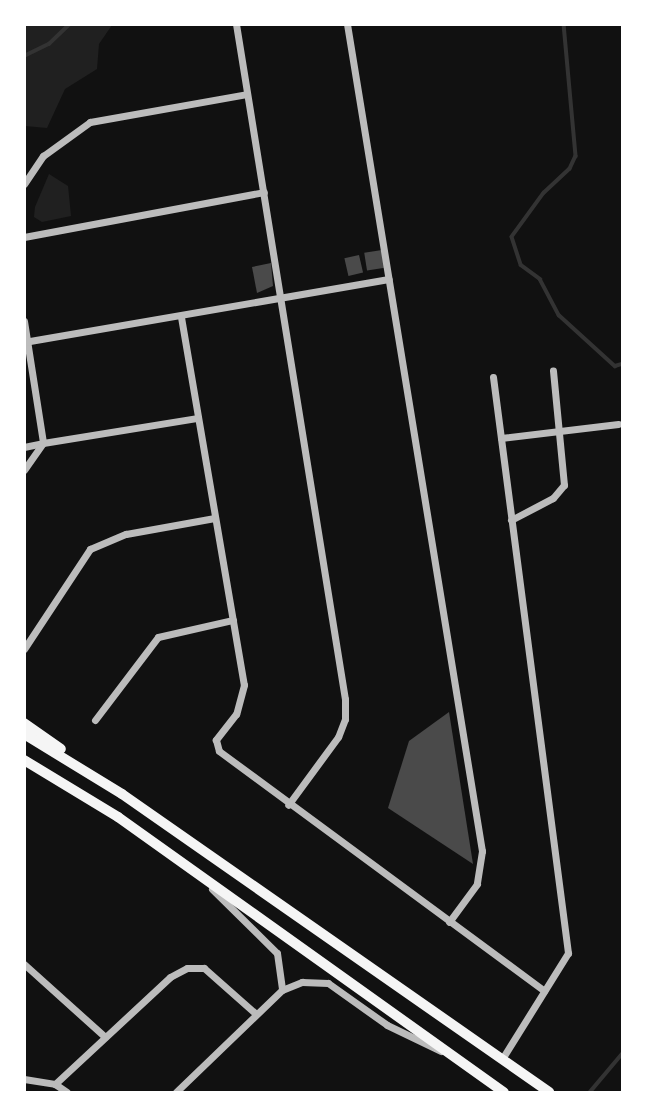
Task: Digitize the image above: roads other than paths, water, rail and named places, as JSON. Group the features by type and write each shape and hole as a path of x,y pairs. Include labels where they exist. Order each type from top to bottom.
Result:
{"highway":[{"path":"24,723 549,1093"},
{"path":"24,734 122,794"},
{"path":"24,760 118,817 505,1093"}],"street":[{"path":"236,24 345,709 338,737 288,804"},
{"path":"346,24 482,851 477,884 449,922"},
{"path":"24,184 43,156 90,122 247,94"},
{"path":"24,237 264,192"},
{"path":"26,342 281,300 389,279"},
{"path":"181,317 233,620 242,699 216,743 219,751 544,991"},
{"path":"24,321 43,443 24,470"},
{"path":"511,520 561,492 565,477 553,371"},
{"path":"493,377 568,953 502,1059"},
{"path":"24,447 198,418"},
{"path":"501,438 618,424"},
{"path":"24,649 90,549 126,534 215,518"},
{"path":"95,720 158,637 233,620"},
{"path":"205,879 225,905 268,941 280,965 282,990"},
{"path":"24,964 105,1037"},
{"path":"55,1084 170,977 187,968 204,968 256,1014"},
{"path":"176,1093 282,990 302,982 328,984 387,1026 451,1054"},
{"path":"24,1079 55,1084 67,1093"}],"waterway":[{"path":"24,56 49,44 70,24"},
{"path":"564,24 576,156 570,169 544,193 512,237 521,265 540,279 559,315 615,366 622,364"},
{"path":"590,1092 622,1054"}]}
